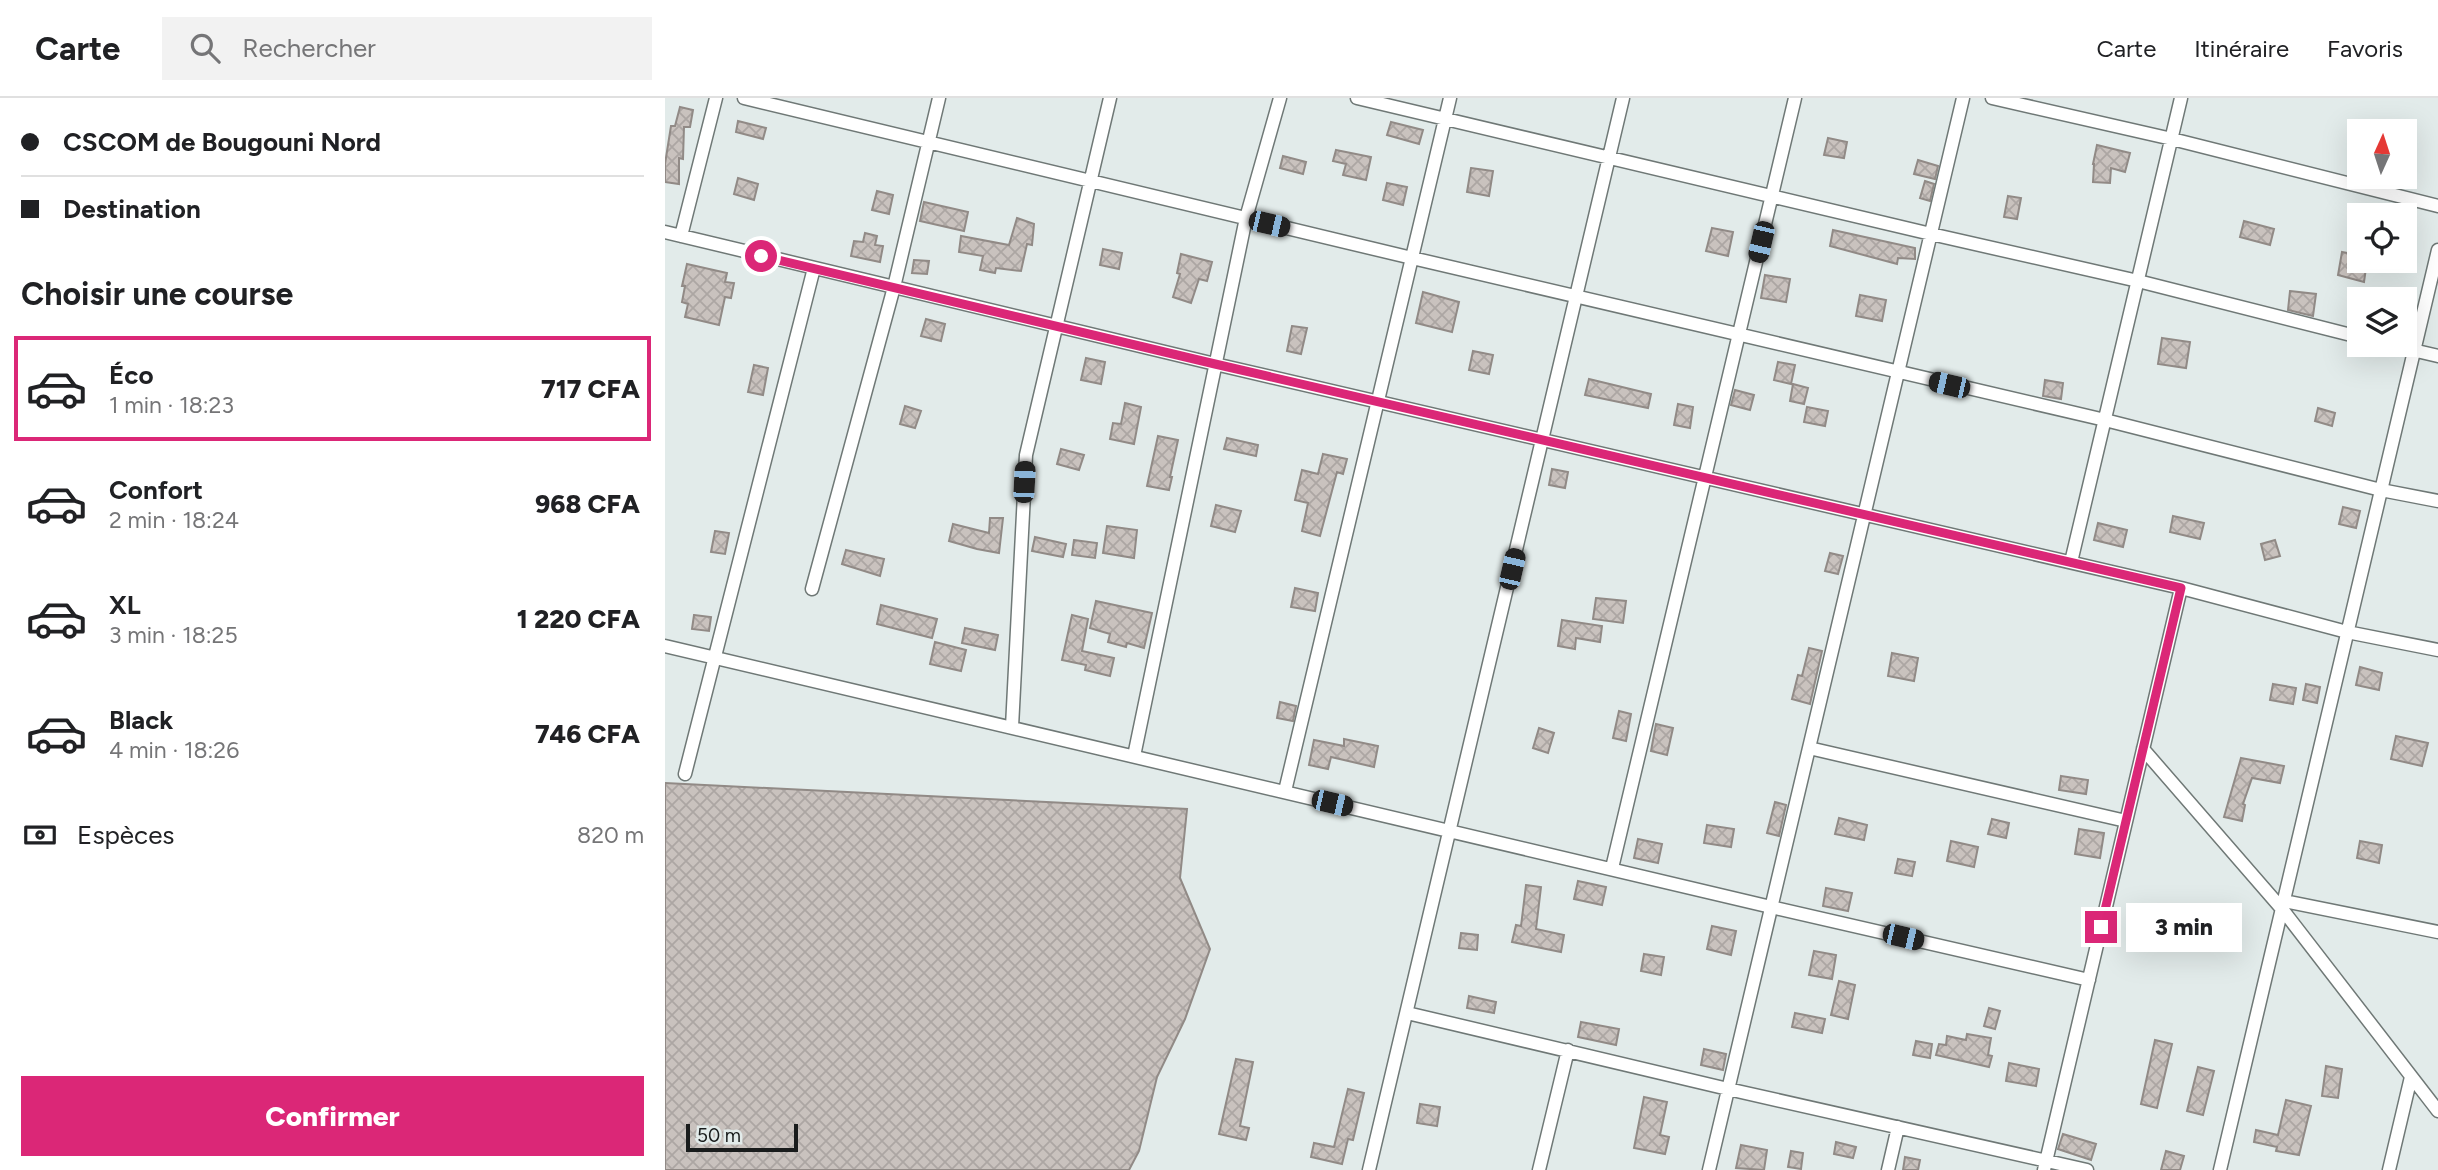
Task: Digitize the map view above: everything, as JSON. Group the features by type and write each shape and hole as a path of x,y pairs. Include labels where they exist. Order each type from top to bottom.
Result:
{"street":[{"path":"681,236 716,98"},
{"path":"744,98 928,144 2105,420 2438,501"},
{"path":"811,589 894,287 939,98"},
{"path":"1012,727 1026,455 1110,98"},
{"path":"1134,756 1246,218 1280,98"},
{"path":"1357,98 2138,281 2347,334"},
{"path":"1285,792 1450,98"},
{"path":"1369,1170 1623,98"},
{"path":"1612,868 1795,98"},
{"path":"1709,1170 1963,98"},
{"path":"1992,98 2172,139 2438,205"},
{"path":"2071,562 2181,98"},
{"path":"665,232 1215,364 2181,588 2347,632 2438,650"},
{"path":"2417,338 2438,250"},
{"path":"685,774 814,268"},
{"path":"2417,352 2438,356"},
{"path":"2220,1170 2413,357"},
{"path":"2045,1165 2181,588"},
{"path":"665,646 2089,980"},
{"path":"1809,748 2126,821"},
{"path":"2143,749 2283,905 2438,1111"},
{"path":"2283,905 2438,932"},
{"path":"1406,1013 1898,1126 2045,1165 2087,1170"},
{"path":"1539,1170 1568,1050"},
{"path":"2389,1170 2411,1077"},
{"path":"1888,1170 1898,1126"}],"building":[{"path":"680,107 693,110 690,127 684,127 683,159 679,158 679,184 665,182 665,164 671,126 675,126"},
{"path":"738,121 766,128 763,139 736,132"},
{"path":"1391,122 1423,130 1419,144 1387,135"},
{"path":"1828,138 1847,142 1844,158 1824,155"},
{"path":"2097,145 2130,153 2125,172 2111,168 2110,183 2093,182"},
{"path":"1336,150 1371,157 1366,180 1343,175 1346,164 1333,161"},
{"path":"1283,156 1306,162 1303,174 1280,168"},
{"path":"1918,160 1938,166 1935,179 1914,174"},
{"path":"1471,168 1493,171 1489,196 1467,192"},
{"path":"738,178 758,184 754,200 734,194"},
{"path":"1925,181 1934,184 1930,201 1920,198"},
{"path":"1387,183 1407,187 1403,205 1383,200"},
{"path":"877,191 893,195 889,214 872,210"},
{"path":"2008,196 2021,198 2017,219 2004,217"},
{"path":"924,202 968,212 964,231 920,221"},
{"path":"1017,218 1034,224 1032,245 1027,244 1021,271 996,268 995,273 980,270 983,256 959,252 961,236 1009,245"},
{"path":"2244,221 2274,229 2270,245 2240,237"},
{"path":"1712,228 1733,232 1728,256 1706,251"},
{"path":"1833,230 1915,248 1915,259 1898,258 1897,264 1830,246"},
{"path":"865,233 877,236 875,245 883,246 880,262 851,256 854,241 863,242"},
{"path":"1103,249 1122,253 1119,269 1100,265"},
{"path":"2342,252 2347,253 2347,273 2365,273 2364,282 2338,275"},
{"path":"1181,254 1212,262 1207,281 1199,279 1191,303 1173,297 1180,274 1177,273"},
{"path":"914,260 929,261 927,274 912,273"},
{"path":"687,264 727,273 725,282 734,283 731,298 725,297 719,325 685,317 688,304 682,302 685,286 682,286"},
{"path":"1765,275 1790,279 1786,302 1761,298"},
{"path":"2290,291 2316,294 2313,316 2288,310"},
{"path":"1423,292 1459,302 1452,332 1416,323"},
{"path":"1860,295 1886,300 1882,321 1856,316"},
{"path":"926,319 945,324 941,341 921,336"},
{"path":"1292,326 1307,328 1301,354 1287,351"},
{"path":"2162,338 2190,342 2186,368 2158,364"},
{"path":"1473,351 1493,355 1489,374 1469,370"},
{"path":"1086,358 1105,362 1101,384 1081,380"},
{"path":"1778,362 1795,365 1791,384 1774,380"},
{"path":"754,365 768,368 763,395 748,392"},
{"path":"1589,379 1651,394 1648,408 1585,395"},
{"path":"2045,380 2063,383 2061,399 2043,396"},
{"path":"1793,384 1808,388 1804,404 1790,401"},
{"path":"1735,390 1754,395 1750,410 1731,405"},
{"path":"1125,403 1141,407 1134,444 1110,439 1113,423 1121,424"},
{"path":"1678,404 1693,407 1690,428 1674,425"},
{"path":"905,406 921,411 915,428 900,424"},
{"path":"1807,407 1828,411 1825,426 1804,422"},
{"path":"2318,408 2335,413 2332,426 2315,421"},
{"path":"1158,436 1178,440 1169,490 1147,486"},
{"path":"1227,438 1258,445 1256,456 1224,449"},
{"path":"1061,449 1084,455 1079,470 1057,464"},
{"path":"1323,454 1347,459 1343,474 1337,472 1320,536 1302,531 1308,503 1295,500 1302,470 1318,474"},
{"path":"1552,469 1568,472 1565,488 1549,485"},
{"path":"1216,505 1241,511 1235,532 1211,526"},
{"path":"2343,507 2360,511 2356,528 2339,524"},
{"path":"2173,516 2204,523 2200,539 2170,532"},
{"path":"990,518 1003,518 999,553 949,541 953,524 989,533"},
{"path":"2098,523 2127,530 2123,547 2094,540"},
{"path":"1107,526 1137,530 1134,558 1103,553"},
{"path":"715,531 729,533 725,554 711,552"},
{"path":"1035,537 1066,544 1063,557 1032,551"},
{"path":"1074,540 1097,543 1095,558 1072,555"},
{"path":"2275,540 2280,556 2265,560 2261,544"},
{"path":"846,550 884,559 880,576 842,564"},
{"path":"1830,553 1843,556 1838,574 1825,571"},
{"path":"1295,588 1318,593 1315,611 1291,607"},
{"path":"1596,598 1626,601 1623,623 1593,619"},
{"path":"1096,601 1152,613 1144,648 1127,643 1126,647 1108,642 1110,634 1090,628"},
{"path":"881,605 937,619 932,638 877,624"},
{"path":"694,615 711,617 709,631 692,629"},
{"path":"1072,615 1088,619 1082,651 1114,658 1110,676 1085,670 1086,665 1062,660"},
{"path":"1562,620 1602,626 1600,642 1576,638 1575,649 1558,646"},
{"path":"965,628 998,635 995,650 962,643"},
{"path":"935,642 966,650 961,671 930,664"},
{"path":"1809,648 1822,651 1810,704 1792,699 1798,675 1802,676"},
{"path":"1892,653 1918,658 1914,681 1888,676"},
{"path":"2360,667 2382,673 2379,690 2356,685"},
{"path":"2273,684 2296,688 2293,704 2270,700"},
{"path":"2306,684 2320,687 2317,703 2303,700"},
{"path":"1280,702 1296,706 1293,721 1277,718"},
{"path":"1619,711 1631,714 1626,741 1613,738"},
{"path":"1656,724 1673,728 1667,755 1651,751"},
{"path":"1539,728 1554,733 1548,753 1533,748"},
{"path":"2396,736 2428,743 2422,766 2391,759"},
{"path":"1344,739 1378,746 1374,767 1331,757 1328,769 1309,765 1314,740 1344,746"},
{"path":"2241,758 2284,766 2280,783 2252,778 2243,804 2242,821 2224,817"},
{"path":"2061,776 2088,780 2086,794 2059,790"},
{"path":"665,783 1187,809 1180,878 1210,949 1185,1019 1157,1077 1139,1151 1129,1170 665,1170"},
{"path":"1775,802 1786,805 1779,836 1767,833"},
{"path":"1839,818 1867,825 1864,840 1835,834"},
{"path":"1992,819 2009,823 2006,838 1988,834"},
{"path":"1707,825 1734,829 1731,847 1704,843"},
{"path":"2079,829 2104,833 2100,858 2075,854"},
{"path":"1638,839 1662,844 1658,863 1634,858"},
{"path":"1951,841 1978,847 1974,867 1947,861"},
{"path":"2360,841 2382,845 2379,863 2357,858"},
{"path":"1898,859 1915,862 1912,876 1895,873"},
{"path":"1578,881 1606,887 1602,905 1574,899"},
{"path":"1526,885 1541,887 1536,929 1564,935 1561,952 1512,942 1516,925 1521,926"},
{"path":"1826,888 1852,893 1848,911 1823,906"},
{"path":"1712,926 1736,931 1731,955 1707,949"},
{"path":"1461,933 1478,935 1477,950 1459,948"},
{"path":"1814,951 1836,955 1832,979 1809,975"},
{"path":"1644,954 1664,957 1661,975 1641,971"},
{"path":"1839,981 1855,985 1848,1019 1831,1015"},
{"path":"1469,996 1496,1002 1494,1013 1467,1008"},
{"path":"1989,1008 2000,1011 1995,1029 1984,1026"},
{"path":"1795,1013 1825,1019 1822,1033 1792,1027"},
{"path":"1581,1022 1619,1029 1616,1045 1578,1037"},
{"path":"1967,1034 1991,1038 1988,1055 1992,1056 1989,1067 1936,1055 1939,1044 1946,1045 1947,1036 1966,1040"},
{"path":"2155,1040 2172,1044 2157,1108 2141,1104"},
{"path":"1916,1041 1932,1044 1930,1058 1913,1055"},
{"path":"1704,1049 1726,1054 1723,1070 1701,1065"},
{"path":"1236,1059 1253,1062 1240,1126 1249,1128 1246,1140 1219,1134"},
{"path":"2009,1063 2039,1069 2036,1086 2006,1081"},
{"path":"2326,1066 2342,1069 2338,1098 2322,1096"},
{"path":"2198,1067 2214,1071 2203,1115 2187,1111"},
{"path":"1348,1089 1364,1093 1353,1140 1348,1139 1342,1164 1311,1157 1314,1143 1334,1147"},
{"path":"1644,1097 1667,1102 1660,1135 1669,1137 1665,1154 1634,1148"},
{"path":"2286,1100 2311,1106 2299,1155 2276,1151 2277,1147 2254,1142 2256,1130 2278,1135"},
{"path":"1420,1104 1440,1107 1437,1126 1417,1123"},
{"path":"2063,1134 2096,1144 2091,1160 2058,1149"},
{"path":"1836,1142 1856,1147 1853,1158 1834,1154"},
{"path":"1741,1145 1767,1150 1764,1170 1736,1168"},
{"path":"1791,1151 1803,1153 1801,1169 1788,1167"},
{"path":"2166,1151 2184,1156 2180,1170 2161,1170"},
{"path":"1905,1157 1920,1160 1918,1170 1903,1170"}],"route":[{"path":"761,256 2181,588 2101,927"}]}
